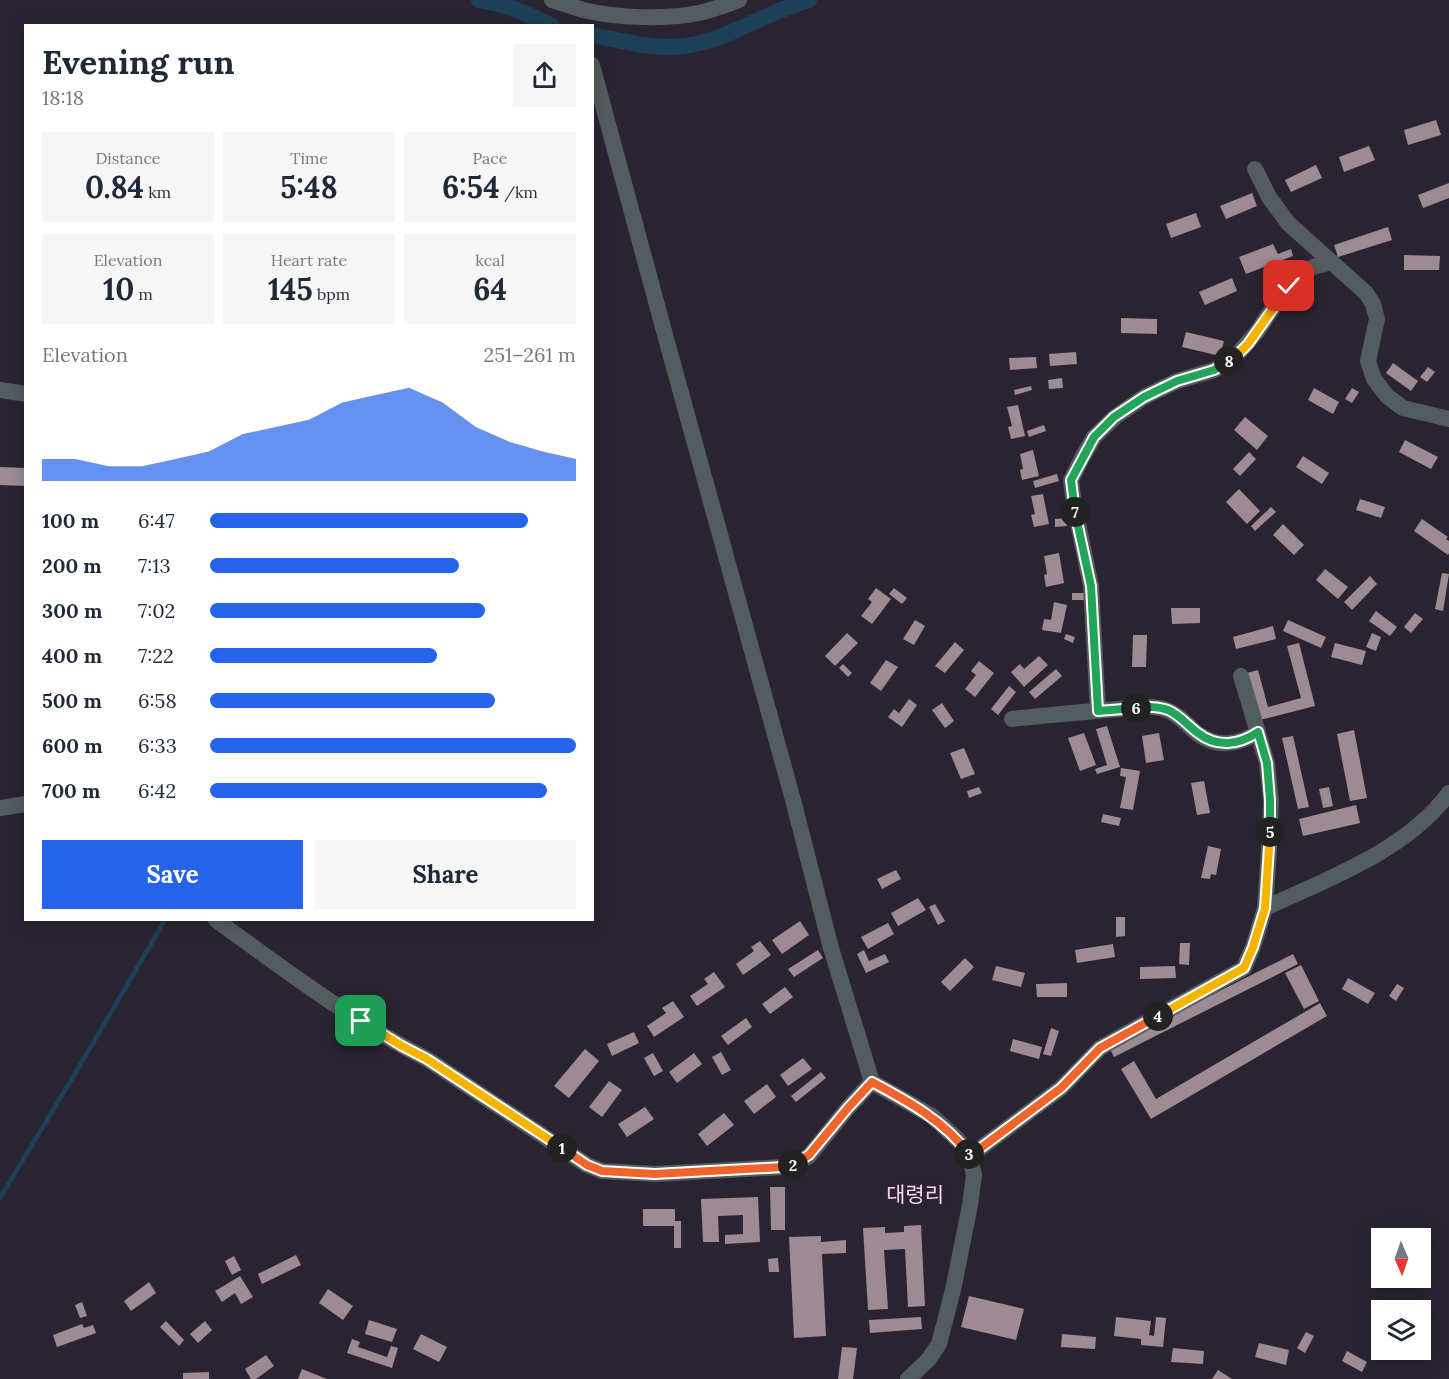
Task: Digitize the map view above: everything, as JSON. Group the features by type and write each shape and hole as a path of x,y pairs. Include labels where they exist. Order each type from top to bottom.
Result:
{"street":[{"path":"552,0 583,19 611,15 676,16 699,13 739,0"},
{"path":"594,72 793,800 831,948 872,1082 932,1116 958,1140 970,1156 974,1175 970,1205 953,1290 939,1344 928,1360 908,1379"},
{"path":"1255,169 1269,197 1288,223 1366,293 1373,304 1377,319 1368,361 1374,379 1380,387 1387,396 1403,408 1449,419"},
{"path":"1098,711 1091,586 1071,480 1082,458 1094,437 1114,417 1144,397 1177,381 1214,370 1233,359 1257,332 1289,286 1313,267 1332,262"},
{"path":"0,390 24,394"},
{"path":"970,1156 1061,1088 1100,1048 1244,968 1265,908 1270,800 1267,763 1241,676"},
{"path":"1012,719 1159,707 1181,718 1211,741 1225,744 1239,742 1258,732"},
{"path":"1265,908 1368,859 1396,843 1430,815 1449,793"},
{"path":"0,808 24,804"},
{"path":"217,921 321,996 427,1059 587,1165 602,1171 655,1174 783,1167 796,1164 809,1155 872,1082"}],"building":[{"path":"1436,120 1441,135 1408,145 1404,130"},
{"path":"1369,146 1375,160 1344,172 1339,157"},
{"path":"1316,165 1322,178 1291,192 1285,180"},
{"path":"1449,183 1449,198 1423,208 1418,195"},
{"path":"1252,193 1257,206 1226,219 1220,206"},
{"path":"1196,213 1201,227 1171,238 1166,224"},
{"path":"1388,227 1392,240 1338,257 1334,245"},
{"path":"1273,244 1278,254 1291,249 1293,256 1246,274 1239,257"},
{"path":"1404,255 1440,256 1439,270 1404,270"},
{"path":"1232,278 1237,291 1205,305 1199,292"},
{"path":"1121,318 1157,319 1157,334 1121,333"},
{"path":"1186,332 1224,341 1220,356 1182,347"},
{"path":"1076,352 1077,364 1050,366 1049,354"},
{"path":"1036,357 1037,368 1010,370 1009,358"},
{"path":"1393,363 1418,381 1411,391 1386,373"},
{"path":"1428,367 1435,372 1427,382 1420,377"},
{"path":"1062,378 1063,388 1049,389 1048,380"},
{"path":"1031,386 1032,390 1015,395 1014,390"},
{"path":"1314,388 1339,402 1333,414 1308,400"},
{"path":"1352,388 1359,392 1352,403 1345,399"},
{"path":"1018,405 1025,436 1011,439 1008,427 1012,426 1007,407"},
{"path":"1245,417 1268,436 1257,450 1234,430"},
{"path":"1044,425 1046,431 1029,437 1027,431"},
{"path":"1405,440 1438,457 1431,469 1399,452"},
{"path":"1033,450 1039,476 1022,480 1020,470 1023,469 1020,454"},
{"path":"1249,452 1256,459 1240,476 1233,469"},
{"path":"1303,456 1329,473 1322,484 1296,467"},
{"path":"0,467 24,468 24,486 0,485"},
{"path":"1057,474 1059,481 1035,488 1033,481"},
{"path":"1239,489 1260,511 1247,524 1226,502"},
{"path":"1043,494 1049,524 1034,527 1031,515 1035,514 1031,496"},
{"path":"1360,499 1385,507 1381,518 1356,510"},
{"path":"1271,507 1276,512 1255,531 1251,526"},
{"path":"1066,518 1067,526 1055,527 1055,519"},
{"path":"1422,519 1448,537 1446,539 1449,541 1448,555 1414,531"},
{"path":"1283,524 1304,545 1294,555 1273,535"},
{"path":"1059,553 1064,583 1046,587 1044,575 1047,574 1044,556"},
{"path":"1325,569 1348,587 1338,599 1316,580"},
{"path":"1442,573 1449,574 1443,611 1435,609"},
{"path":"1370,576 1377,584 1352,610 1344,602"},
{"path":"876,588 891,599 872,624 861,616 872,602 868,599"},
{"path":"894,588 907,598 902,604 889,594"},
{"path":"1072,593 1085,593 1085,600 1072,600"},
{"path":"1054,602 1067,605 1061,633 1042,630 1044,619 1051,620"},
{"path":"1171,608 1200,608 1200,623 1172,624"},
{"path":"1376,611 1397,627 1390,636 1369,621"},
{"path":"1415,613 1423,619 1411,633 1404,627"},
{"path":"915,620 925,626 914,645 903,639"},
{"path":"1288,620 1326,637 1321,648 1283,631"},
{"path":"1273,626 1276,639 1236,649 1233,637"},
{"path":"847,633 858,643 835,666 825,656"},
{"path":"1372,633 1381,637 1376,651 1366,647"},
{"path":"1066,634 1075,637 1073,643 1064,639"},
{"path":"1133,635 1147,635 1146,667 1132,667"},
{"path":"955,642 964,650 945,673 935,666"},
{"path":"1299,643 1315,706 1260,720 1247,673 1258,670 1268,707 1301,698 1287,646"},
{"path":"1335,643 1366,651 1362,665 1331,657"},
{"path":"1039,656 1048,665 1024,687 1011,672 1020,664 1024,669"},
{"path":"886,660 898,667 881,691 870,683"},
{"path":"979,661 994,673 975,697 965,689 976,675 971,671"},
{"path":"843,664 852,673 848,677 839,668"},
{"path":"1056,669 1062,676 1035,699 1029,692"},
{"path":"1009,686 1016,692 998,715 991,709"},
{"path":"909,699 917,705 902,727 888,717 894,709 899,713"},
{"path":"942,703 954,721 945,728 932,710"},
{"path":"1107,726 1120,767 1097,774 1095,769 1107,765 1096,729"},
{"path":"1354,730 1367,798 1350,801 1337,734"},
{"path":"1084,733 1096,765 1080,771 1068,738"},
{"path":"1159,733 1164,760 1146,763 1142,736"},
{"path":"1293,736 1309,807 1298,809 1282,738"},
{"path":"964,748 975,774 961,779 950,753"},
{"path":"1121,768 1140,771 1133,810 1120,808 1126,777 1120,776"},
{"path":"1204,781 1210,813 1197,815 1191,783"},
{"path":"979,787 982,793 969,798 967,791"},
{"path":"1329,787 1333,806 1323,808 1319,789"},
{"path":"1356,805 1360,823 1303,836 1299,819"},
{"path":"1103,814 1121,818 1119,826 1101,822"},
{"path":"1208,846 1221,849 1216,875 1211,874 1210,879 1201,878"},
{"path":"896,870 901,879 882,889 877,879"},
{"path":"918,898 926,910 898,926 891,913"},
{"path":"935,904 945,921 938,925 929,907"},
{"path":"1116,917 1125,917 1125,936 1116,937"},
{"path":"800,921 809,935 782,954 772,940"},
{"path":"888,923 894,934 868,949 861,937"},
{"path":"760,941 771,955 743,975 736,964 754,951 751,947"},
{"path":"1180,943 1190,943 1189,965 1179,964"},
{"path":"1113,944 1115,957 1077,963 1075,950"},
{"path":"818,950 823,958 794,977 788,969"},
{"path":"864,950 869,961 885,954 889,962 866,973 857,954"},
{"path":"1293,954 1298,964 1114,1057 1109,1047"},
{"path":"965,958 974,967 950,991 941,982"},
{"path":"1301,965 1319,1001 1304,1009 1285,973"},
{"path":"996,966 1025,973 1021,987 992,980"},
{"path":"1175,966 1176,978 1140,979 1140,967"},
{"path":"714,972 725,987 697,1006 690,996 708,984 704,979"},
{"path":"1348,978 1375,993 1368,1004 1342,989"},
{"path":"1067,983 1067,997 1037,997 1036,984"},
{"path":"1397,984 1404,988 1396,1001 1389,996"},
{"path":"785,987 793,997 770,1014 762,1004"},
{"path":"673,1001 684,1017 654,1037 647,1026 666,1013 662,1008"},
{"path":"1320,1003 1327,1016 1151,1119 1121,1069 1134,1061 1156,1099"},
{"path":"746,1018 752,1027 728,1045 721,1036"},
{"path":"1051,1028 1059,1031 1051,1056 1043,1054"},
{"path":"634,1032 639,1043 612,1056 607,1044"},
{"path":"1013,1039 1042,1047 1039,1059 1010,1051"},
{"path":"585,1049 599,1061 569,1098 554,1086"},
{"path":"721,1052 731,1070 722,1075 712,1057"},
{"path":"653,1053 663,1071 654,1076 644,1058"},
{"path":"694,1053 702,1064 677,1083 669,1072"},
{"path":"803,1058 812,1069 788,1086 780,1075"},
{"path":"821,1072 826,1078 796,1102 791,1096"},
{"path":"609,1081 622,1090 602,1117 589,1107"},
{"path":"767,1084 776,1097 754,1114 744,1101"},
{"path":"645,1107 654,1119 627,1137 618,1124"},
{"path":"724,1113 734,1125 707,1146 698,1134"},
{"path":"770,1187 785,1187 785,1230 771,1230"},
{"path":"758,1197 760,1242 725,1244 725,1235 743,1234 743,1215 718,1216 719,1242 703,1242 701,1199"},
{"path":"643,1209 675,1209 675,1221 681,1221 681,1248 674,1248 674,1226 643,1226"},
{"path":"921,1225 925,1306 908,1307 905,1249 884,1250 888,1309 868,1310 863,1228 885,1227 885,1233 904,1232 904,1226"},
{"path":"821,1236 821,1242 846,1240 846,1253 822,1254 826,1336 794,1338 789,1237"},
{"path":"296,1255 301,1265 262,1284 258,1274"},
{"path":"234,1256 241,1270 232,1275 225,1261"},
{"path":"778,1258 779,1272 769,1272 768,1259"},
{"path":"240,1276 253,1297 241,1304 235,1293 222,1302 215,1291"},
{"path":"149,1282 156,1293 131,1311 124,1301"},
{"path":"328,1289 353,1306 343,1320 319,1303"},
{"path":"969,1296 1024,1309 1016,1340 961,1327"},
{"path":"82,1302 87,1316 80,1318 75,1305"},
{"path":"921,1317 922,1329 870,1333 869,1320"},
{"path":"1116,1317 1151,1321 1149,1335 1154,1336 1156,1317 1166,1318 1163,1347 1141,1345 1141,1339 1114,1336"},
{"path":"369,1320 397,1329 392,1342 365,1334"},
{"path":"166,1321 184,1340 179,1346 160,1327"},
{"path":"205,1321 212,1330 198,1343 190,1334"},
{"path":"82,1324 84,1328 93,1325 96,1333 57,1347 53,1335"},
{"path":"1306,1332 1314,1336 1305,1353 1297,1348"},
{"path":"421,1334 447,1347 439,1362 413,1349"},
{"path":"1062,1334 1096,1337 1095,1349 1061,1347"},
{"path":"352,1339 360,1342 358,1347 387,1357 391,1346 398,1348 392,1368 347,1353"},
{"path":"1259,1343 1289,1350 1286,1365 1255,1357"},
{"path":"842,1347 857,1348 853,1379 838,1379"},
{"path":"1173,1348 1204,1351 1203,1364 1171,1362"},
{"path":"1347,1351 1367,1362 1362,1372 1342,1361"},
{"path":"266,1355 274,1366 256,1379 251,1379 245,1369"},
{"path":"302,1369 327,1379 298,1379"},
{"path":"1218,1370 1232,1379 1212,1379"},
{"path":"209,1372 209,1379 183,1379 183,1373"}],"waterway":[{"path":"479,0 517,10 548,24"},
{"path":"594,35 650,46 670,47 698,44 809,0"},
{"path":"0,1198 164,921"}],"district":[{"name":"대령리","path":"915,1194"}],"route":[{"path":"361,1021 427,1059 587,1165 602,1171 655,1174 783,1167 796,1164 809,1155 872,1082 932,1116 958,1140 970,1156 1061,1088 1100,1048 1244,968 1265,908 1269,850 1270,800 1267,763 1258,732 1239,742 1225,744 1211,741 1181,718 1159,707 1098,711 1091,586 1071,480 1094,437 1114,417 1144,397 1177,381 1214,370 1233,359 1248,344 1289,286"}]}
